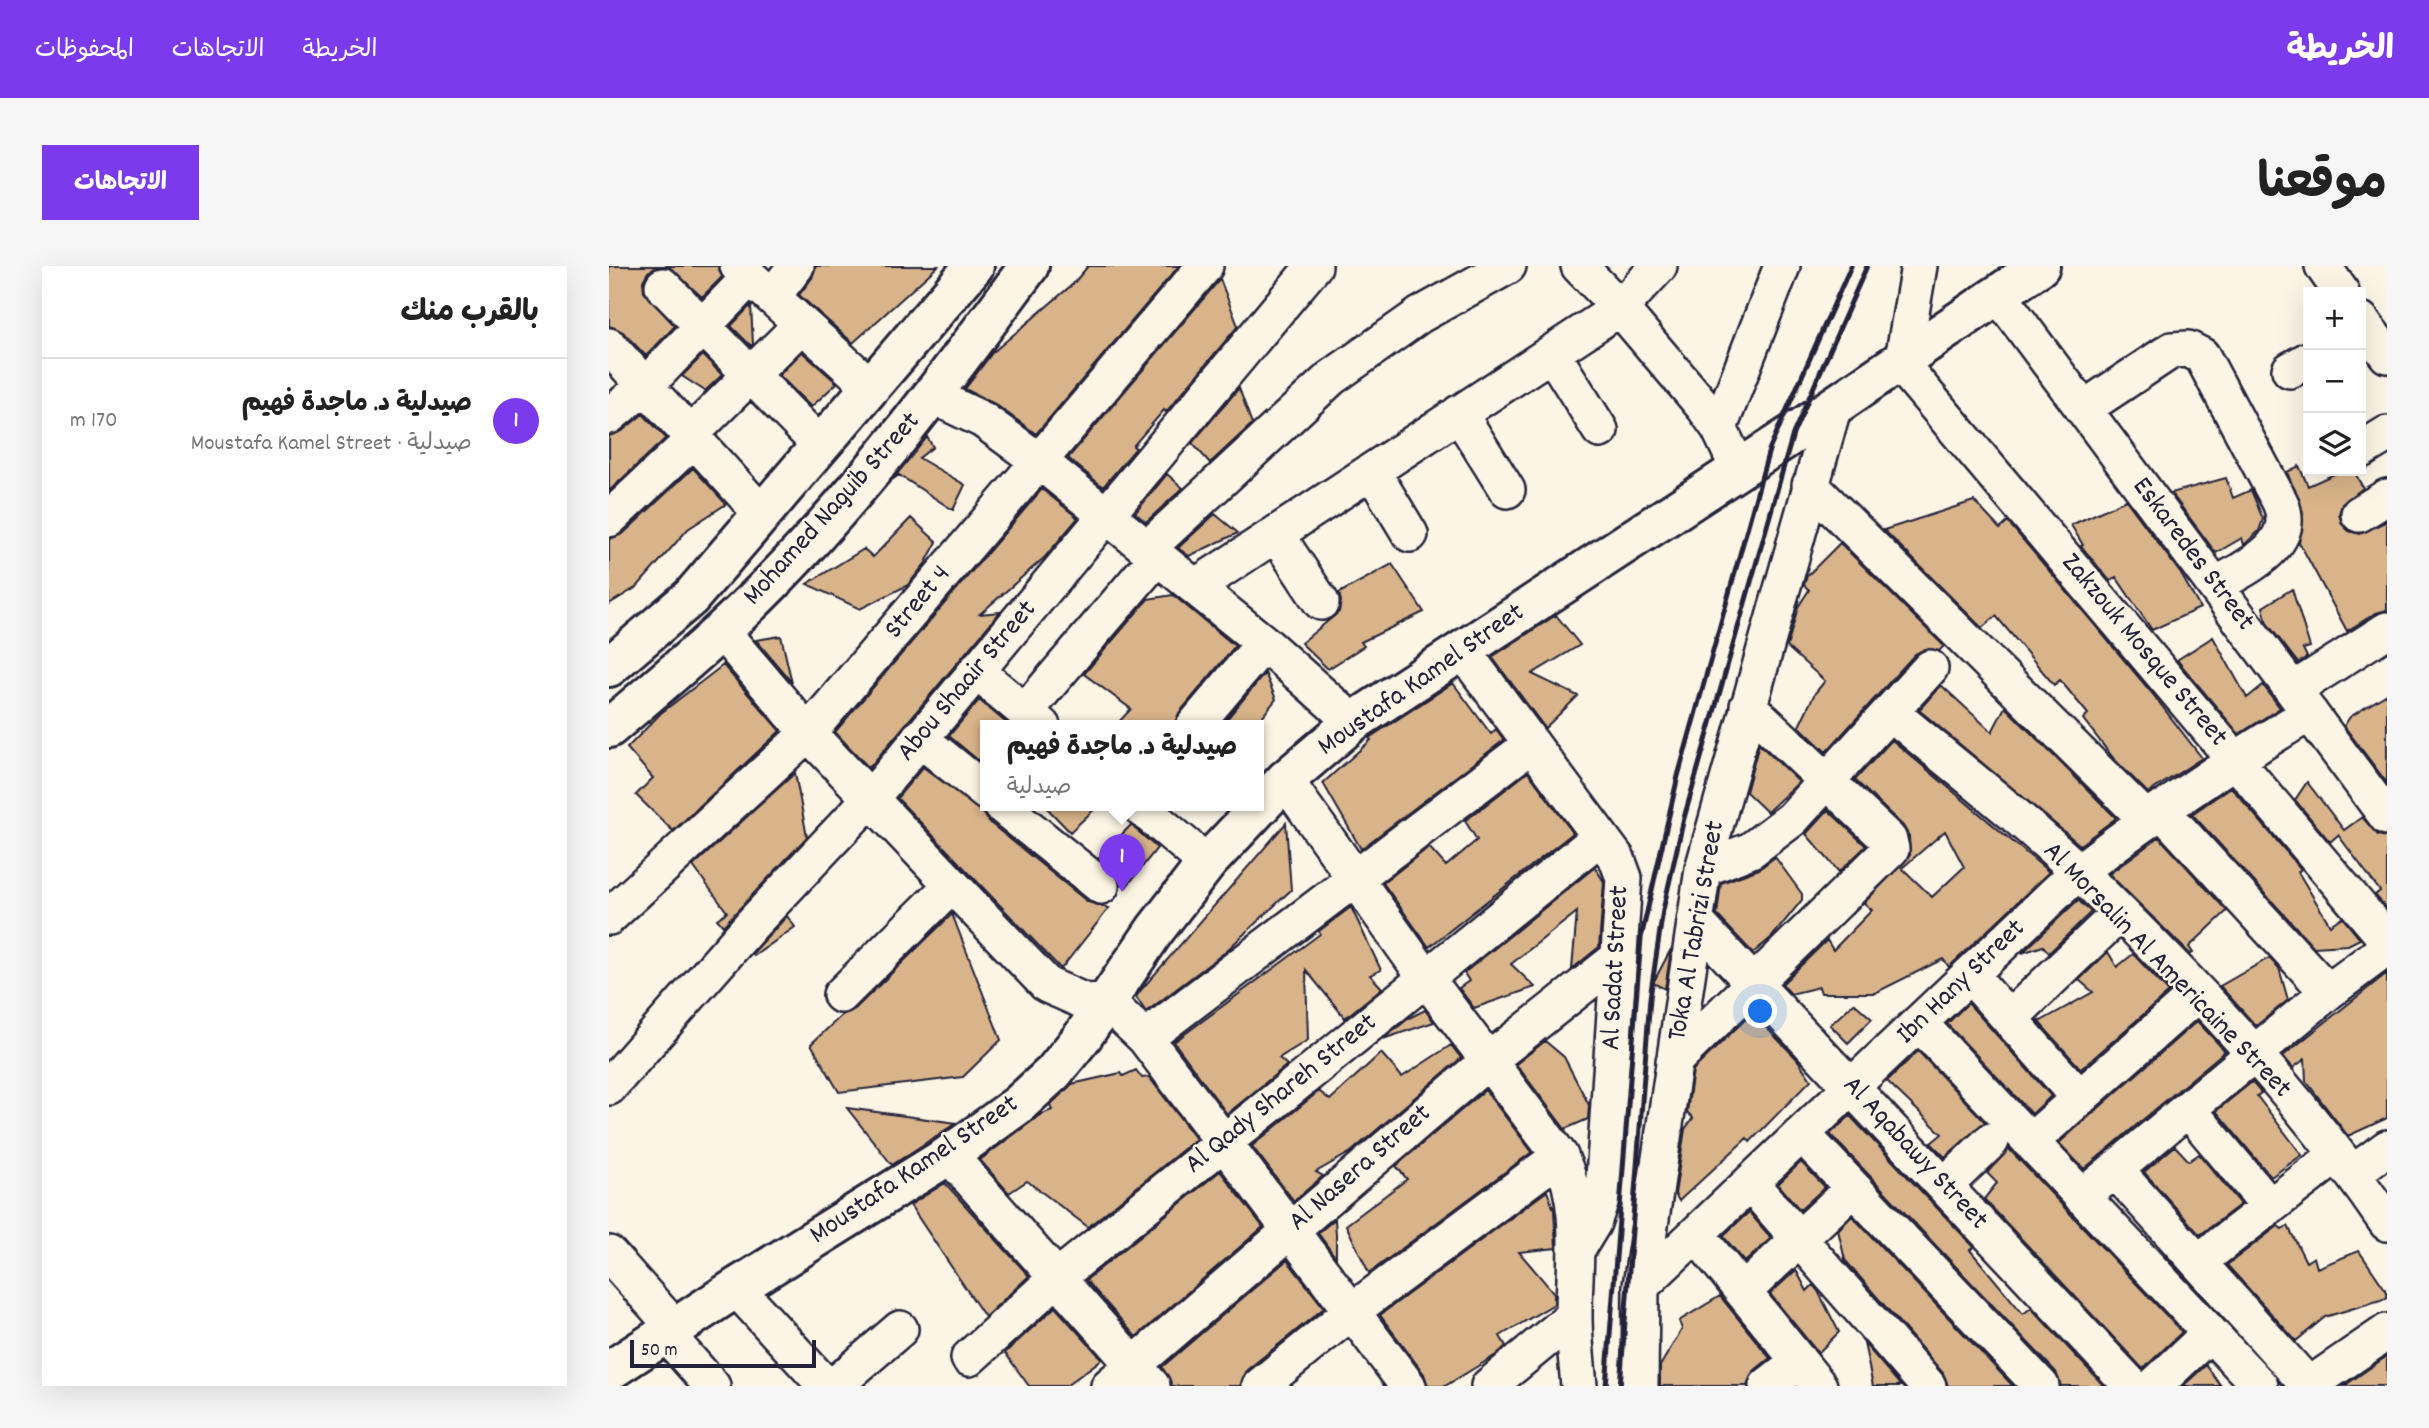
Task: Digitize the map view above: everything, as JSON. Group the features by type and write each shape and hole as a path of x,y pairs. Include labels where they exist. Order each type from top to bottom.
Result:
{"main road":[{"name":"Mohamed Naguib Street","path":"609,728 722,632 772,582 877,466 933,396 1029,266"},
{"name":"Moustafa Kamel Street","path":"1264,802 1285,780 1353,722 2040,266"},
{"name":"Mohamed Naguib Street","path":"609,667 691,597 871,387 961,270"},
{"path":"733,548 772,582"},
{"name":"Moustafa Kamel Street","path":"611,1367 949,1155 1018,1105 1052,1073 1207,863 1256,811"}],"street":[{"path":"609,416 645,386 702,327 754,280 796,266"},
{"name":"Street 4","path":"609,917 808,733 1205,266"},
{"name":"Abou Shaair Street","path":"609,1087 753,924 870,799 1314,266"},
{"path":"976,671 1034,719 1153,552 1331,378 1420,315 1508,266"},
{"path":"1579,266 1619,308 1719,428 1738,468"},
{"path":"1195,587 1619,308 1659,266"},
{"path":"1719,428 1782,266"},
{"path":"1901,360 1919,266"},
{"path":"2323,266 2338,287"},
{"path":"754,280 871,387"},
{"path":"663,286 821,446"},
{"name":"Eskaredes Street","path":"1998,294 2301,701 2381,798"},
{"path":"609,519 802,324"},
{"path":"609,346 762,514"},
{"path":"2083,409 2172,349 2188,349 2202,356 2280,502 2285,523 2283,533 2270,550 2215,586"},
{"path":"1552,353 1600,430"},
{"name":"Zakzouk Mosque Street","path":"1901,360 2387,940"},
{"path":"933,396 983,420 1039,461 1263,643 1353,722"},
{"name":"Toka Al Tabrizi Street","path":"1640,1386 1641,1286 1703,869 1834,405"},
{"path":"1459,413 1507,490"},
{"path":"2366,447 2387,434"},
{"path":"1372,471 1410,534"},
{"path":"1810,485 2153,814 2328,992"},
{"path":"1276,534 1321,601"},
{"name":"Ibn Hany Street","path":"1641,1286 2078,872 2153,814 2234,758 2387,630"},
{"path":"722,632 808,733 1047,985 1086,1002 1106,1001 1145,1038 1408,1386"},
{"path":"1199,720 1263,643"},
{"name":"Al Sadat Street","path":"1462,650 1616,859 1624,878 1603,1193 1593,1223 1579,1248"},
{"path":"1703,869 1751,850 1792,820 1930,668"},
{"path":"1674,1061 1890,852 1889,840 1748,706"},
{"name":"Al Morsalin Al Americaine Street","path":"1890,712 2078,872 2197,994 2253,1055 2345,1164 2387,1223"},
{"path":"919,738 980,788"},
{"path":"1145,1038 1532,744"},
{"path":"1285,780 1426,978 1560,1156 1571,1186 1578,1219 1579,1248 1574,1317 1579,1386"},
{"path":"1008,811 1101,886"},
{"path":"1145,811 1207,863"},
{"name":"Al Qady Shareh Street","path":"969,1359 1058,1278 1600,837"},
{"path":"841,995 952,885"},
{"path":"2009,1019 2119,914"},
{"name":"Al Aqabawy Street","path":"1695,921 2132,1386"},
{"path":"2082,1197 2328,992 2387,948"},
{"name":"Al Nasera Street","path":"1131,1379 1290,1230 1489,1060 1618,958"},
{"path":"1970,975 2080,1098"},
{"path":"2030,1142 2197,994"},
{"path":"1919,1024 2260,1386"},
{"path":"2188,1109 2270,1207"},
{"path":"1802,1134 2041,1386"},
{"path":"1944,1186 1991,1141"},
{"path":"2198,1262 2270,1207 2345,1164 2387,1149"},
{"path":"949,1155 1058,1278 1131,1379"},
{"path":"1260,1386 1352,1311 1560,1156"},
{"path":"2115,1170 2308,1386 2387,1332"},
{"path":"1750,1183 1928,1386"},
{"path":"1743,1292 1853,1188"},
{"path":"1696,1234 1809,1373 1767,1386"},
{"path":"609,1254 712,1386"},
{"path":"736,1287 826,1386"},
{"path":"1489,1386 1574,1317"},
{"path":"834,1386 900,1329"},
{"path":"2154,1386 2210,1333"}],"building":[{"path":"609,266 659,266 648,272 643,281 644,292 675,326 646,356 623,332 609,326"},
{"path":"659,266 718,266 722,277 702,297 669,267"},
{"path":"816,266 938,266 853,343 799,295 812,278"},
{"path":"1088,266 1179,266 1036,434 995,404 965,389 992,353 1073,284"},
{"path":"1220,279 1238,326 1166,412 1164,410 1133,446 1136,448 1103,487 1068,458"},
{"path":"751,305 753,344 751,346 731,326"},
{"path":"802,352 837,383 811,407 779,375"},
{"path":"703,355 722,375 705,391 682,376"},
{"path":"1239,388 1252,424 1210,463 1192,443"},
{"path":"643,414 666,438 609,491 609,436 622,431"},
{"path":"927,437 933,447 919,458 965,485 953,510 899,475 892,480"},
{"path":"2299,466 2308,486 2330,476 2357,476 2363,488 2342,504 2339,514 2342,524 2349,531 2360,534 2387,521 2387,610 2376,613 2347,631 2299,542 2303,513 2287,472"},
{"path":"693,468 726,504 688,529 637,587 609,604 609,539 623,534"},
{"path":"1167,474 1183,488 1146,522 1135,513"},
{"path":"2226,478 2233,498 2251,490 2263,519 2259,531 2244,545 2242,538 2216,553 2171,493"},
{"path":"1042,489 1078,518 1045,557 980,614 1000,612 869,768 835,732"},
{"path":"2126,500 2181,574 2200,608 2152,630 2116,577 2110,581 2081,546 2083,545 2071,525"},
{"path":"1974,501 2000,529 2008,522 2151,692 2202,758 2148,793 2114,759 2083,719 2088,714 2060,680 2054,685 1996,616 1982,628 1884,530"},
{"path":"1215,514 1238,533 1189,556 1178,548"},
{"path":"911,518 937,542 925,564 908,585 860,609 807,584 864,549 873,557"},
{"path":"1840,543 1944,646 1939,651 1925,649 1915,654 1826,752 1799,726 1815,693 1825,681 1787,647 1798,607 1809,590 1804,585 1807,576"},
{"path":"1392,564 1424,612 1361,642 1364,646 1328,669 1301,643 1339,612 1339,593"},
{"path":"2292,589 2310,647 2303,649 2307,657 2298,663 2267,623 2263,607"},
{"path":"1173,595 1235,646 1179,713 1176,720 1121,720 1131,709 1084,674 1148,599"},
{"path":"1556,615 1580,645 1532,674 1578,696 1545,728 1492,657"},
{"path":"781,636 792,683 756,640"},
{"path":"2213,637 2247,698 2263,685 2280,708 2239,734 2177,660"},
{"path":"723,665 780,731 673,831 636,795 653,778 627,748 661,713"},
{"path":"1265,673 1276,699 1260,720 1226,720"},
{"path":"1453,683 1491,734 1496,729 1504,740 1361,849 1323,783 1371,740 1369,738"},
{"path":"1941,685 1992,732 2005,707 2116,818 2080,845 1919,710"},
{"path":"2387,694 2387,783 2344,726 2350,717"},
{"path":"979,700 1003,720 980,720 980,762 949,736"},
{"path":"1892,740 2049,872 1949,967 1943,959 1875,993 1821,993 1819,987 1791,994 1782,984 1827,940 1833,950 1872,910 1864,903 1910,855 1909,836 1903,826 1855,780","holes":["1945,831 1964,867 1932,897 1902,868"]},
{"path":"1759,744 1799,782 1767,812 1746,792"},
{"path":"923,767 983,812 989,822 1088,902 1109,908 1061,969 897,798"},
{"path":"1528,772 1573,833 1429,947 1383,883 1429,847 1446,866 1477,840 1465,821"},
{"path":"795,773 807,837 723,926 717,919 727,912 693,866"},
{"path":"2307,782 2344,830 2362,817 2378,835 2387,837 2387,909 2375,895 2380,891 2338,835 2330,842 2295,800"},
{"path":"2231,787 2301,869 2298,872 2330,925 2342,917 2360,939 2348,945 2314,947 2192,814"},
{"path":"1828,810 1866,846 1839,872 1806,834"},
{"path":"1050,811 1093,811 1070,832"},
{"path":"1286,823 1291,890 1224,953 1146,1012 1136,997 1141,990"},
{"path":"1131,825 1157,848 1126,887 1114,871 1099,858"},
{"path":"2159,837 2227,911 2189,947 2193,953 2190,954 2109,874"},
{"path":"1775,857 1802,894 1802,900 1772,937 1753,953 1717,915 1721,883 1759,869"},
{"path":"1595,867 1604,882 1599,947 1572,969 1577,912 1511,964 1535,987 1474,1008 1459,988 1469,981 1464,973"},
{"path":"2078,900 2091,912 2049,953 2043,946 2022,953"},
{"path":"1351,907 1381,970 1370,975 1382,988 1345,1018 1306,970 1308,1040 1279,1058 1287,1065 1227,1114 1174,1042 1320,934 1319,931"},
{"path":"952,914 1001,1040 963,1077 839,1092 811,1044 842,1015 855,1009"},
{"path":"787,916 795,927 754,956 752,954"},
{"path":"1671,949 1665,989 1653,983"},
{"path":"2108,952 2117,967 2133,954 2169,992 2081,1069 2037,1020 2041,1021 2093,992 2079,980"},
{"path":"2269,958 2279,968 2288,1000 2256,1026 2220,986"},
{"path":"2387,973 2387,1118 2348,1136 2306,1081 2305,1059 2293,1068 2283,1056"},
{"path":"1854,1003 1872,1019 1848,1043 1830,1025"},
{"path":"1968,1003 2051,1096 2032,1114 1947,1024"},
{"path":"1425,1010 1434,1022 1383,1039 1409,1018"},
{"path":"1752,1013 1797,1059 1811,1080 1750,1142 1747,1138 1679,1201 1675,1194 1685,1129 1693,1118 1687,1112 1693,1070"},
{"path":"2197,1021 2225,1051 2084,1169 2059,1143"},
{"path":"1545,1041 1564,1057 1589,1105 1588,1119 1565,1129 1516,1064"},
{"path":"1451,1045 1461,1058 1351,1152 1316,1172 1323,1176 1294,1201 1252,1146 1319,1091 1330,1100 1381,1053 1402,1077"},
{"path":"1918,1051 1985,1122 1945,1157 1931,1143 1942,1134 1887,1081"},
{"path":"1136,1070 1142,1078 1149,1077 1196,1139 1088,1227 1027,1181 1009,1193 980,1160 1040,1115 1052,1110 1050,1105 1072,1084 1121,1073 1123,1076"},
{"path":"2252,1082 2261,1093 2257,1096 2302,1155 2271,1177 2216,1111"},
{"path":"1485,1090 1532,1152 1369,1273 1346,1225 1407,1179 1396,1166"},
{"path":"847,1108 956,1123 892,1165"},
{"path":"1850,1116 1974,1247 1970,1250 2023,1314 2031,1308 2104,1386 2061,1386 2056,1372 1830,1134"},
{"path":"2175,1146 2189,1161 2199,1154 2241,1204 2200,1235 2144,1172"},
{"path":"2009,1149 2182,1332 2143,1369 1984,1199 1997,1183 1987,1173"},
{"path":"1801,1162 1825,1187 1800,1210 1778,1184"},
{"path":"1220,1171 1263,1227 1136,1337 1086,1280"},
{"path":"945,1183 1029,1276 985,1317 910,1205"},
{"path":"1547,1191 1554,1210 1556,1248 1519,1252 1554,1293 1554,1304 1500,1336 1506,1346 1496,1355 1445,1386 1428,1386 1424,1374 1380,1315"},
{"path":"1749,1212 1771,1238 1745,1262 1723,1236"},
{"path":"1852,1216 2013,1386 1948,1386 1943,1373 1845,1260 1838,1230"},
{"path":"1335,1219 1336,1235 1336,1258 1318,1233"},
{"path":"2278,1226 2282,1229 2288,1226 2306,1262 2314,1257 2317,1268 2359,1251 2387,1292 2387,1298 2325,1317 2296,1341 2227,1265"},
{"path":"1287,1260 1324,1308 1247,1370 1240,1386 1172,1386 1162,1367"},
{"path":"1796,1270 1807,1291 1813,1285 1818,1291 1839,1332 1818,1353 1770,1294"},
{"path":"1720,1296 1770,1358 1754,1371 1747,1386 1660,1386 1660,1366 1682,1329 1679,1321"},
{"path":"1055,1307 1102,1359 1066,1386 1029,1386 1005,1353"},
{"path":"1864,1343 1901,1386 1873,1386"},
{"path":"2387,1356 2387,1386 2344,1386"},
{"path":"2206,1365 2221,1386 2183,1386"}],"railway":[{"path":"1606,1386 1641,938 1678,776 1769,450 1851,266"},
{"path":"1620,1386 1650,998 1663,910 1684,818 1793,434 1867,266"}],"place":[{"name":"صيدلية د. ماجدة فهيم","path":"1122,892"}]}
